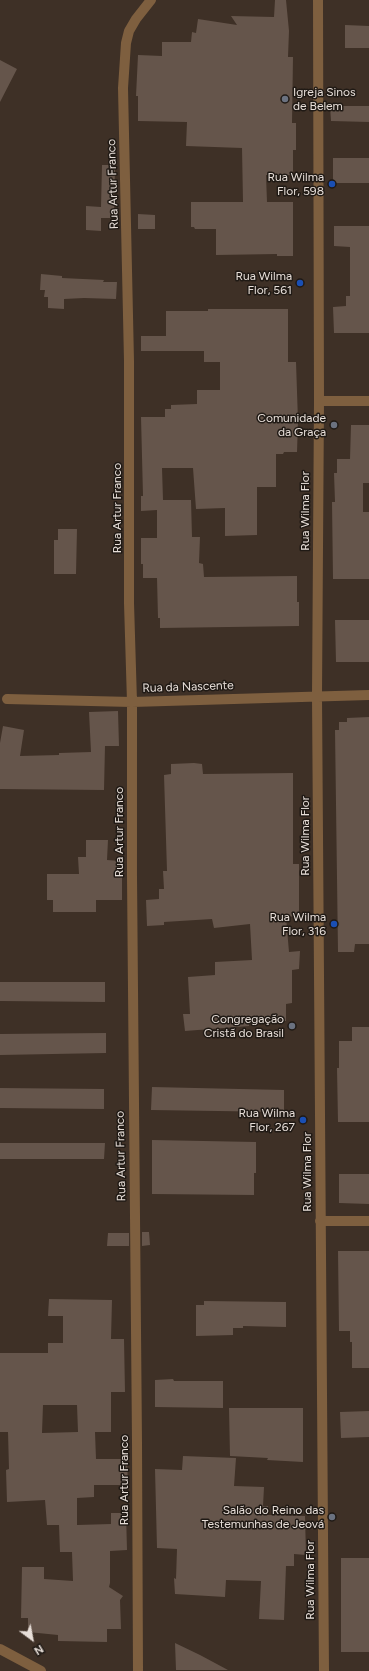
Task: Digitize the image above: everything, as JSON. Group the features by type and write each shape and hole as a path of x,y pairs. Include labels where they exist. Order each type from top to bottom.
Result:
{"street":[{"name":"Rua Artur Franco","path":"138,1671 132,702 128,298 123,88 126,43 129,31 136,19 151,0"},
{"name":"Rua Wilma Flor","path":"318,0 319,401 317,696 324,1671"},
{"path":"319,401 369,401"},
{"name":"Rua da Nascente","path":"7,699 132,702 369,695"},
{"path":"320,1221 369,1221"},
{"path":"0,1649 41,1671"}],"building":[{"path":"275,0 286,0 289,31 288,57 293,57 292,123 296,123 296,150 293,150 293,175 266,175 267,202 293,202 293,256 277,256 277,254 216,255 216,229 195,229 194,227 191,227 191,202 243,202 242,148 186,146 187,122 138,121 138,96 136,96 138,55 162,56 162,42 191,42 192,32 196,33 198,19 237,25 231,16 274,17"},
{"path":"345,25 369,26 369,48 345,48"},
{"path":"0,60 17,69 0,102"},
{"path":"330,106 369,106 369,122 331,121"},
{"path":"333,158 369,158 369,183 333,183"},
{"path":"102,165 115,165 114,218 101,218 101,231 86,230 86,206 101,207"},
{"path":"138,214 155,215 155,229 138,229"},
{"path":"334,226 369,226 369,333 334,333 333,307 346,306 346,296 350,296 350,247 334,246"},
{"path":"41,274 62,276 62,278 117,282 116,299 64,299 64,309 48,308 48,297 44,297 45,290 40,290"},
{"path":"208,309 288,309 288,362 296,362 298,421 297,452 284,452 283,454 276,454 276,487 257,487 257,535 225,536 225,508 196,509 193,468 162,468 163,500 191,500 192,537 200,537 199,563 203,564 204,577 297,576 299,626 160,628 160,618 158,618 157,578 143,578 143,564 141,564 141,538 157,538 157,510 141,511 141,496 143,496 141,417 165,417 165,409 171,409 171,405 197,404 197,390 220,390 220,362 204,362 204,351 141,351 141,336 166,336 166,311 208,311"},
{"path":"351,425 369,425 369,483 363,483 363,512 369,512 369,579 333,579 332,502 335,502 334,473 337,473 337,459 350,459"},
{"path":"58,529 77,529 76,574 54,574 54,540 58,540"},
{"path":"335,620 369,620 369,662 336,662"},
{"path":"118,711 119,746 105,746 104,790 0,789 0,743 3,726 24,730 20,756 91,752 89,712"},
{"path":"369,717 369,944 355,944 354,952 338,952 335,730 339,730 339,722 347,722 347,718"},
{"path":"171,764 202,764 203,774 293,773 293,864 299,864 299,916 286,917 289,952 300,951 299,969 292,970 292,1003 286,1004 286,1021 249,1024 249,1026 185,1031 183,1014 190,1014 188,977 215,975 215,962 252,960 250,924 214,928 212,919 164,922 164,925 147,926 146,900 159,899 159,889 164,889 163,871 167,871 164,775 171,774"},
{"path":"86,840 108,840 107,860 120,861 120,874 122,874 122,900 96,900 96,912 53,912 53,900 47,900 47,874 79,874 78,857 86,857"},
{"path":"0,982 105,982 105,1002 0,1001"},
{"path":"352,1027 369,1027 369,1122 338,1122 337,1068 339,1068 339,1041 352,1041"},
{"path":"106,1033 106,1053 0,1055 0,1034"},
{"path":"152,1087 284,1090 284,1112 151,1110"},
{"path":"0,1088 104,1089 104,1109 0,1108"},
{"path":"152,1140 256,1142 254,1195 152,1194"},
{"path":"0,1143 105,1143 104,1159 0,1159"},
{"path":"339,1174 369,1174 369,1204 339,1203"},
{"path":"142,1232 149,1232 150,1245 142,1246"},
{"path":"108,1233 129,1233 129,1246 107,1246"},
{"path":"338,1251 369,1251 369,1368 352,1368 352,1342 350,1342 350,1331 339,1331"},
{"path":"49,1299 112,1300 111,1339 124,1339 125,1392 111,1392 111,1432 95,1432 96,1459 127,1459 128,1485 94,1485 94,1497 77,1498 77,1525 111,1524 111,1513 126,1513 127,1550 110,1551 109,1587 123,1596 120,1600 121,1629 107,1629 107,1642 58,1641 58,1635 28,1632 28,1618 21,1618 22,1567 44,1567 44,1579 73,1581 72,1552 60,1552 59,1525 47,1525 45,1500 7,1502 6,1470 9,1469 8,1432 0,1432 0,1353 48,1353 48,1343 63,1343 63,1316 48,1316","holes":["43,1405 77,1405 78,1432 42,1433"]},
{"path":"204,1301 286,1302 286,1327 243,1326 243,1328 233,1328 233,1335 196,1336 196,1305 204,1305"},
{"path":"173,1379 174,1381 223,1381 223,1408 155,1407 155,1380"},
{"path":"229,1408 303,1408 303,1462 230,1456"},
{"path":"369,1411 369,1437 341,1438 340,1412"},
{"path":"183,1456 236,1458 234,1486 264,1487 263,1506 268,1506 268,1515 305,1516 306,1555 294,1554 294,1566 286,1566 284,1620 259,1619 261,1581 226,1580 225,1597 175,1594 174,1578 176,1579 177,1549 157,1548 155,1469 182,1470"},
{"path":"341,1558 369,1558 369,1652 341,1652"},
{"path":"175,1643 200,1655 228,1670 176,1670"}],"place":[{"name":"Igreja Sinos de Belem","path":"285,99"},
{"name":"Rua Wilma Flor, 598","path":"332,184"},
{"name":"Rua Wilma Flor, 561","path":"300,283"},
{"name":"Comunidade da Graça","path":"334,425"},
{"name":"Rua Wilma Flor, 316","path":"334,924"},
{"name":"Congregação Cristã do Brasil","path":"292,1026"},
{"name":"Rua Wilma Flor, 267","path":"303,1120"},
{"name":"Salão do Reino das Testemunhas de Jeová","path":"332,1517"}]}
